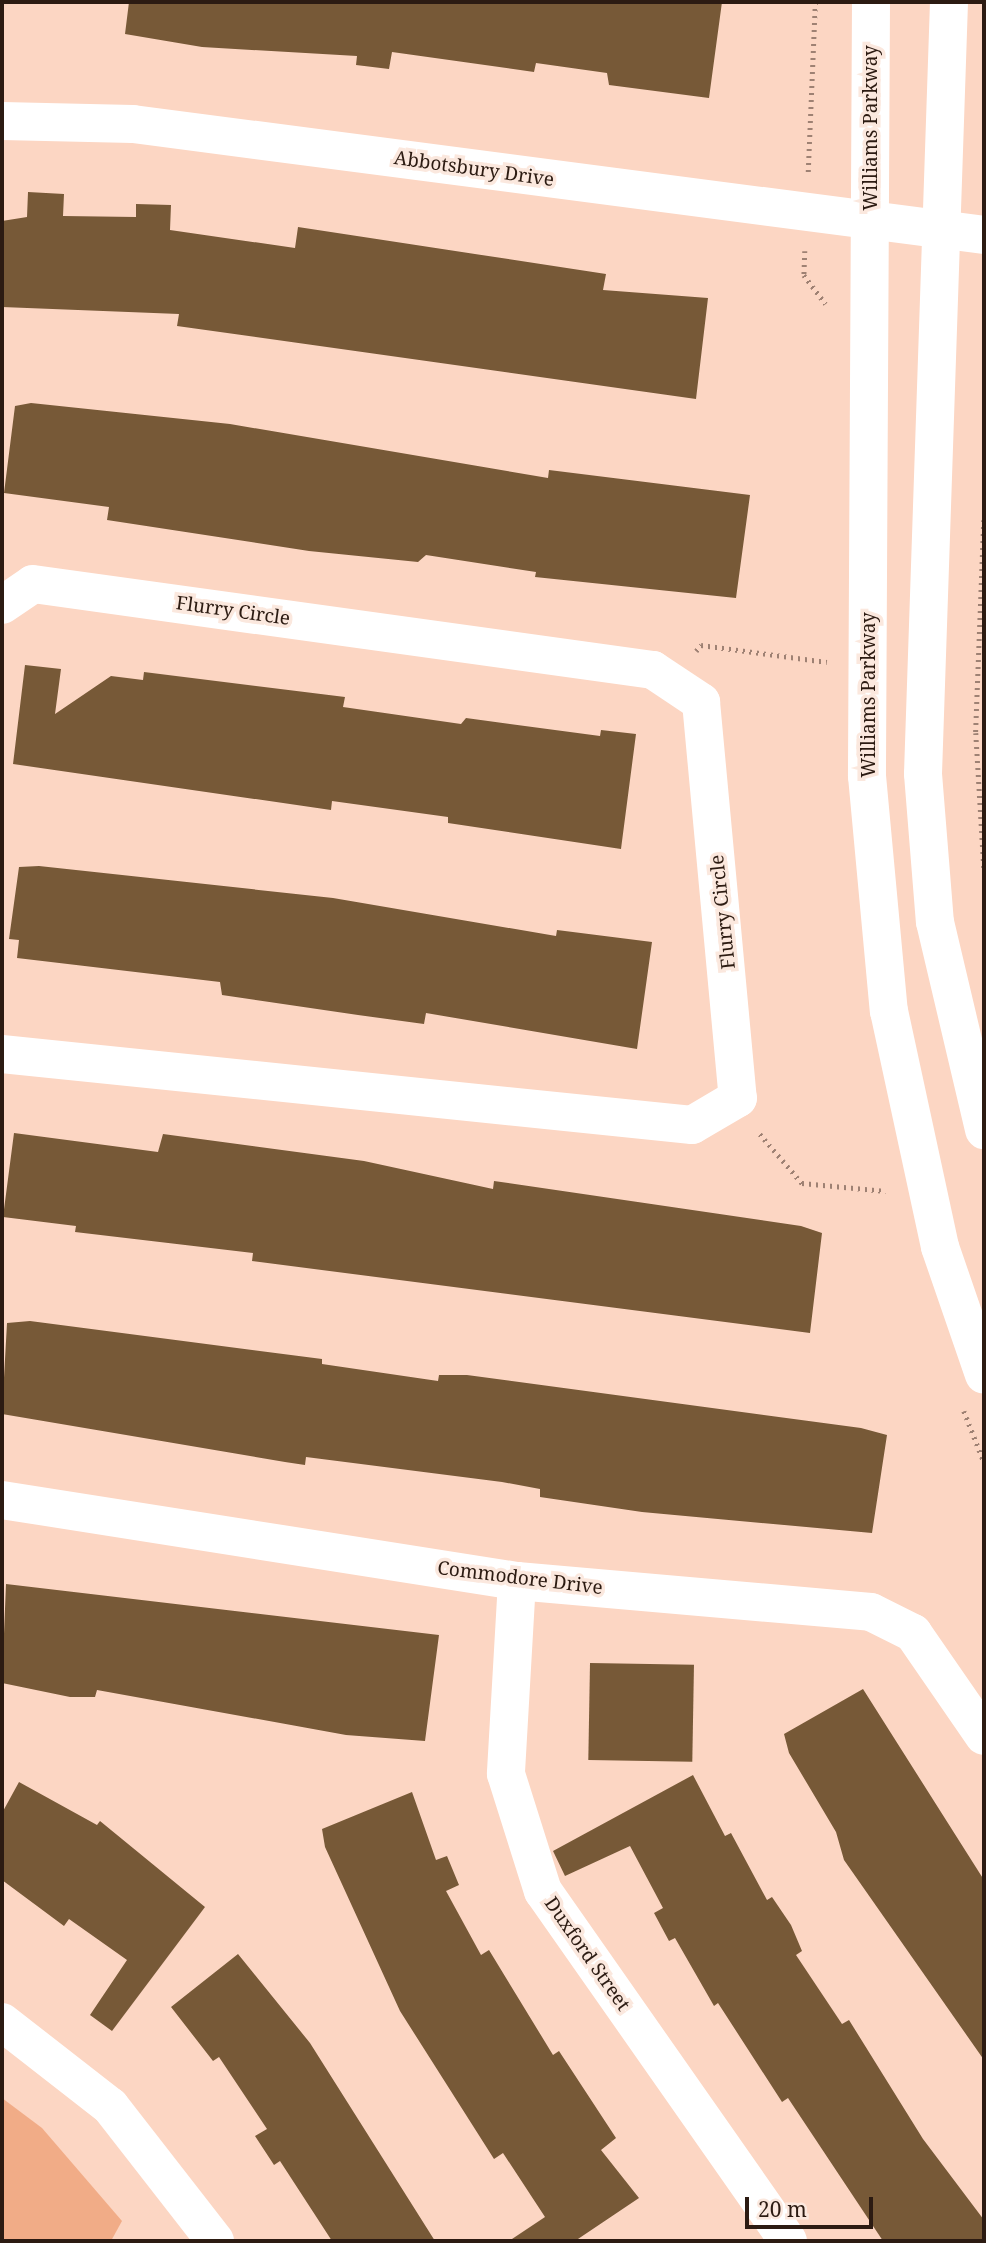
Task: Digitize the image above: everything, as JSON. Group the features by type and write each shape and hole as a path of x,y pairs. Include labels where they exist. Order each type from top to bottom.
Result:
{"street":[{"name":"Williams Parkway","path":"871,2 872,220 867,776 889,1011 940,1247 984,1375"},
{"path":"949,2 945,230 925,587 923,774 935,922 984,1130"},
{"name":"Abbotsbury Drive","path":"2,121 134,124 984,235"},
{"name":"Flurry Circle","path":"2,605 33,583 653,670 672,682 701,702 732,997 738,1098 732,1102"},
{"path":"2,1054 692,1125 732,1102"},
{"name":"Commodore Drive","path":"2,1500 517,1581 870,1612 913,1633 984,1736"},
{"name":"Duxford Street","path":"517,1581 506,1774 543,1891 788,2241"},
{"path":"2,2022 110,2106 215,2241"}],"path":[{"path":"809,127 815,2"},
{"path":"984,520 984,868"},
{"path":"672,682 701,645 835,663"},
{"path":"732,1102 802,1183 892,1192"}],"shaded area":[{"path":"2,2098 42,2128 122,2221 111,2241 2,2241"}],"building":[{"path":"129,2 722,2 709,98 609,85 607,73 536,63 534,72 392,52 389,69 356,65 357,56 202,47 125,34"},
{"path":"28,192 64,194 63,216 136,217 136,204 171,205 170,230 295,248 298,227 606,274 603,290 708,298 696,399 177,326 179,314 2,307 2,221 27,217"},
{"path":"31,403 230,424 548,478 549,470 750,495 736,598 535,577 536,572 426,555 418,562 309,551 107,520 109,507 4,493 15,406"},
{"path":"25,665 61,669 55,714 111,676 143,680 144,672 345,697 343,707 461,724 466,718 600,736 601,730 636,734 621,849 448,823 448,817 332,801 331,810 13,764"},
{"path":"39,866 333,898 556,936 557,930 652,942 637,1049 426,1013 424,1024 358,1015 222,995 220,982 17,958 19,940 9,939 19,867"},
{"path":"14,1133 158,1152 163,1134 364,1161 493,1189 494,1181 801,1226 822,1233 810,1333 252,1261 253,1253 75,1232 76,1226 3,1217"},
{"path":"30,1321 322,1359 322,1364 438,1381 439,1375 467,1375 861,1428 887,1435 872,1533 642,1512 540,1497 540,1489 502,1482 306,1457 305,1465 2,1414 7,1323"},
{"path":"6,1584 439,1635 425,1741 346,1735 97,1690 95,1697 70,1697 2,1683"},
{"path":"590,1663 694,1665 692,1762 588,1760"},
{"path":"863,1689 984,1880 984,2060 844,1860 836,1832 789,1753 784,1734"},
{"path":"693,1775 725,1836 731,1833 767,1900 772,1897 791,1925 802,1951 796,1955 842,2024 849,2020 923,2139 984,2220 984,2241 883,2241 788,2098 782,2102 718,2003 714,2006 675,1938 669,1941 654,1913 663,1908 630,1846 565,1876 553,1851"},
{"path":"19,1782 97,1825 100,1821 205,1907 112,2031 90,2015 127,1960 69,1919 64,1926 2,1880 2,1813"},
{"path":"412,1792 436,1860 447,1856 459,1885 446,1891 481,1955 489,1950 553,2055 559,2051 616,2138 601,2150 639,2198 575,2241 509,2241 545,2217 503,2153 494,2159 400,2011 325,1847 322,1829"},
{"path":"238,1954 310,2043 435,2241 332,2241 280,2161 274,2165 255,2136 267,2129 219,2057 213,2061 171,2007"}]}
